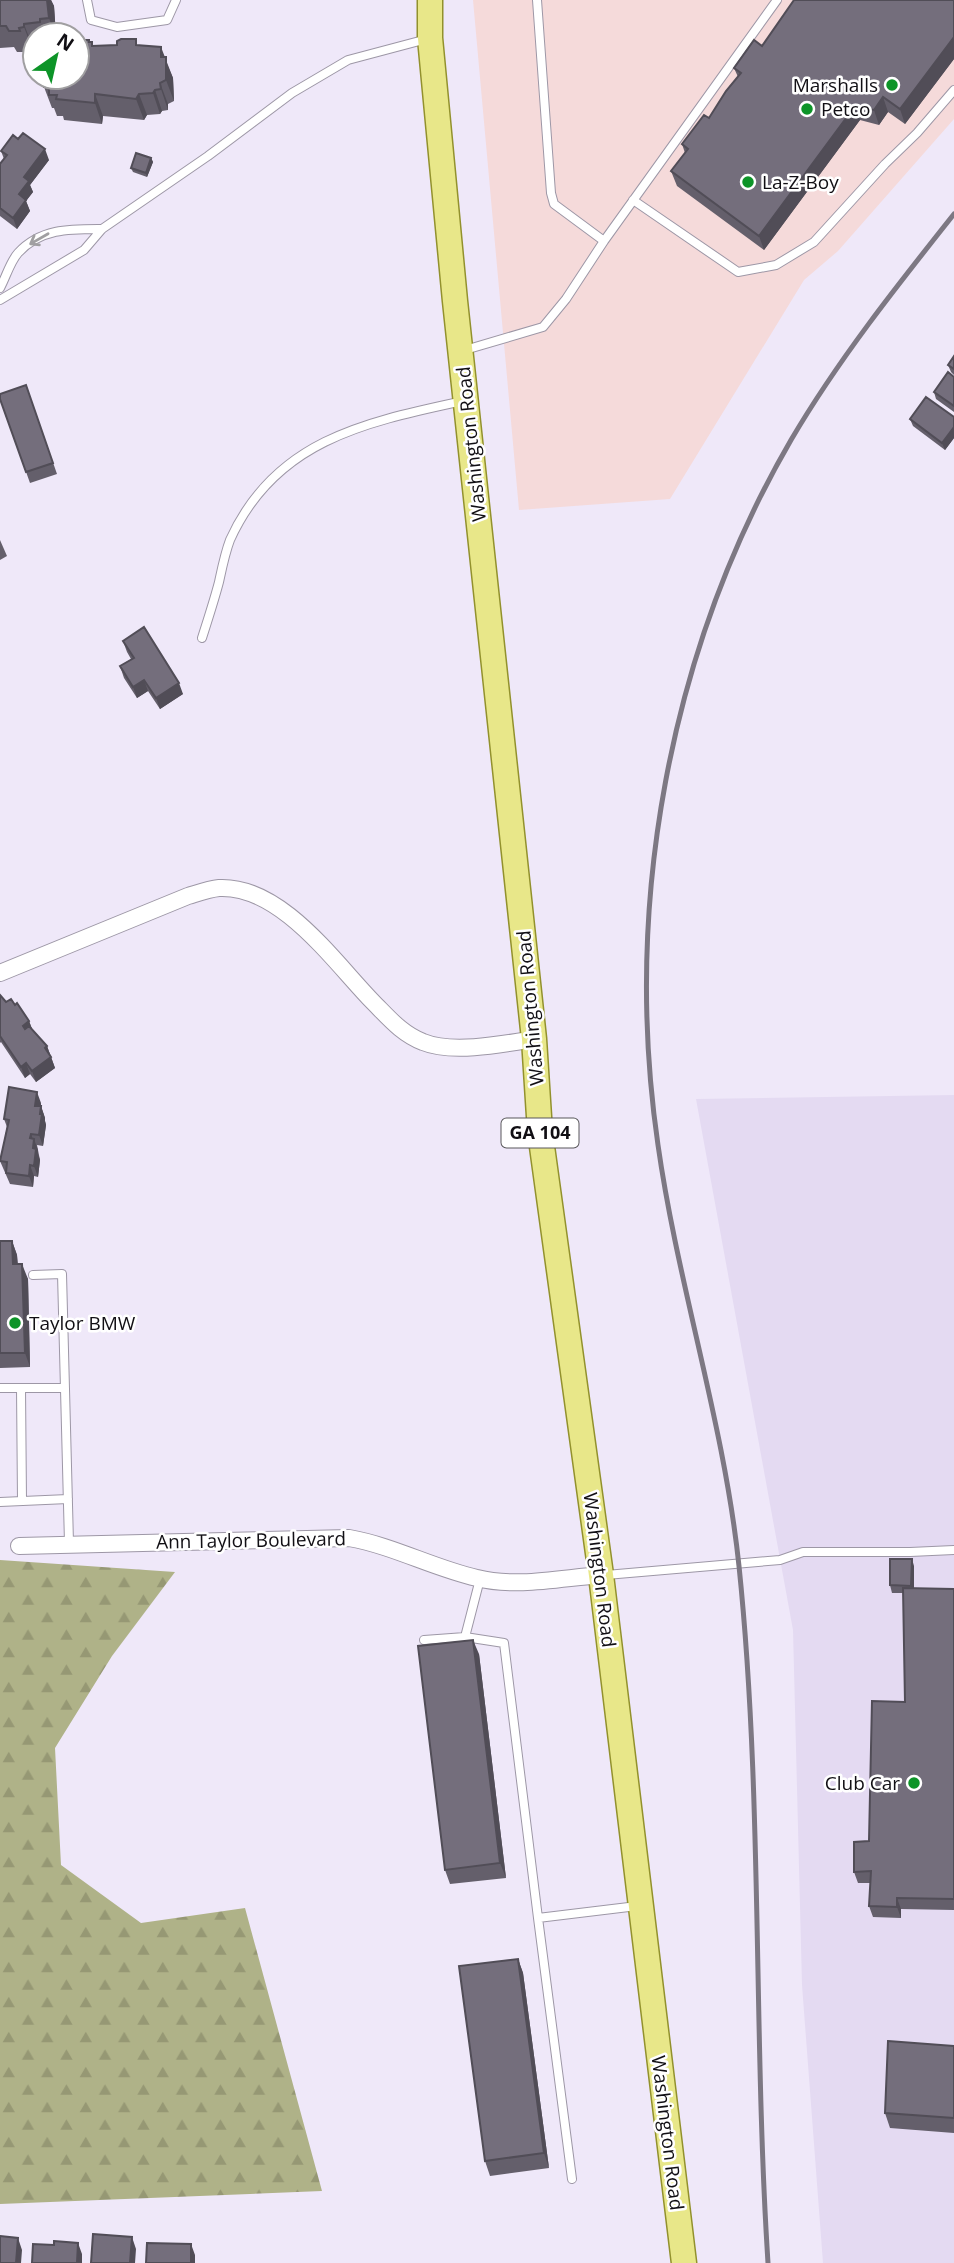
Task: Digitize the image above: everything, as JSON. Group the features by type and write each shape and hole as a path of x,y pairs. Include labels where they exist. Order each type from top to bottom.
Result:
{"main road":[{"name":"Washington Road","path":"430,0 430,38 460,351 534,1039 540,1132 601,1575 684,2263"}],"street":[{"path":"0,973 188,895 219,888 250,891 278,905 401,1031 425,1044 459,1048 534,1039"},
{"name":"Ann Taylor Boulevard","path":"19,1546 349,1538 378,1543 480,1579 514,1582 601,1575"}],"lane":[{"path":"87,0 91,20 117,27 167,20 176,0"},
{"path":"537,0 551,194 554,204 604,240"},
{"path":"460,351 543,327 566,299 604,240 777,0"},
{"path":"0,300 84,250 102,229 208,156 292,93 348,60 430,38"},
{"path":"633,200 738,272 776,265 814,242 885,164 918,133 954,90"},
{"path":"0,288 18,254 36,239 59,229 102,229"},
{"path":"202,638 229,542 248,506 278,472 318,445 366,424 466,400"},
{"path":"33,1275 62,1274 69,1543"},
{"path":"0,1388 65,1388"},
{"path":"21,1388 22,1501"},
{"path":"0,1502 68,1499"},
{"path":"601,1575 780,1560 803,1552 954,1550"},
{"path":"465,1637 480,1579"},
{"path":"424,1640 465,1637 504,1643 572,2179"},
{"path":"538,1918 640,1905"}],"shaded area":[{"path":"473,0 954,0 954,119 838,251 804,280 670,499 519,510"},
{"path":"954,1095 954,2263 823,2263 802,1985 793,1630 696,1099"}],"green space":[{"path":"0,1560 175,1572 112,1656 55,1748 61,1865 141,1923 245,1908 322,2191 0,2204"}],"building":[{"path":"0,0 47,0 49,18 21,21 20,31 9,31 6,26 0,26"},
{"path":"794,0 954,0 954,37 900,109 883,97 874,110 855,106 759,236 671,171 688,149 682,144 704,115 709,118 741,73 734,68 754,40 762,46"},
{"path":"136,39 136,45 161,47 161,57 166,57 166,80 160,83 161,89 153,93 139,94 136,99 95,94 95,103 56,99 57,95 49,95 49,91 91,91 91,42 92,46 117,45 117,41"},
{"path":"23,133 45,149 24,177 29,181 19,194 26,200 13,218 0,208 0,164 7,155 1,151 13,135 18,139"},
{"path":"136,153 151,158 146,173 131,168"},
{"path":"954,356 954,369 948,365"},
{"path":"948,372 954,377 954,406 934,392"},
{"path":"26,385 53,463 26,472 0,394"},
{"path":"926,397 954,417 954,427 942,443 910,419"},
{"path":"144,627 179,683 156,698 144,680 133,687 120,666 134,658 123,641"},
{"path":"0,995 6,1002 11,999 15,1005 17,1003 29,1021 23,1026 25,1029 29,1026 47,1046 45,1048 51,1057 32,1071 26,1063 21,1067 0,1036"},
{"path":"9,1087 37,1092 35,1106 41,1106 39,1135 31,1134 30,1138 34,1139 33,1148 36,1149 34,1166 30,1165 29,1176 6,1173 7,1162 0,1161 9,1120 4,1119"},
{"name":"Taylor BMW","path":"0,1241 12,1241 13,1264 22,1264 25,1353 0,1353"},
{"path":"890,1559 912,1559 911,1586 890,1585"},
{"name":"Club Car","path":"903,1588 954,1589 954,1899 897,1898 897,1907 869,1906 871,1871 854,1872 854,1842 869,1841 872,1701 905,1702"},
{"path":"473,1640 500,1863 445,1870 418,1646"},
{"path":"518,1959 544,2153 485,2161 459,1966"},
{"path":"888,2041 954,2046 954,2118 885,2113"},
{"path":"93,2234 132,2237 130,2263 91,2263"},
{"path":"0,2236 18,2238 16,2263 0,2263"},
{"path":"54,2241 78,2243 77,2263 32,2263 33,2244 54,2245"},
{"path":"147,2243 191,2244 191,2263 146,2263"}],"railway":[{"path":"768,2263 747,1653 739,1566 723,1460 677,1250 658,1145 649,1054 647,963 653,872 666,781 686,692 714,605 749,521 791,440 828,381 889,296 954,214"}],"place":[{"name":"Marshalls","path":"892,85"},
{"name":"Petco","path":"807,109"},
{"name":"La-Z-Boy","path":"748,182"},
{"name":"Taylor BMW","path":"15,1323"},
{"name":"Club Car","path":"914,1783"}]}
